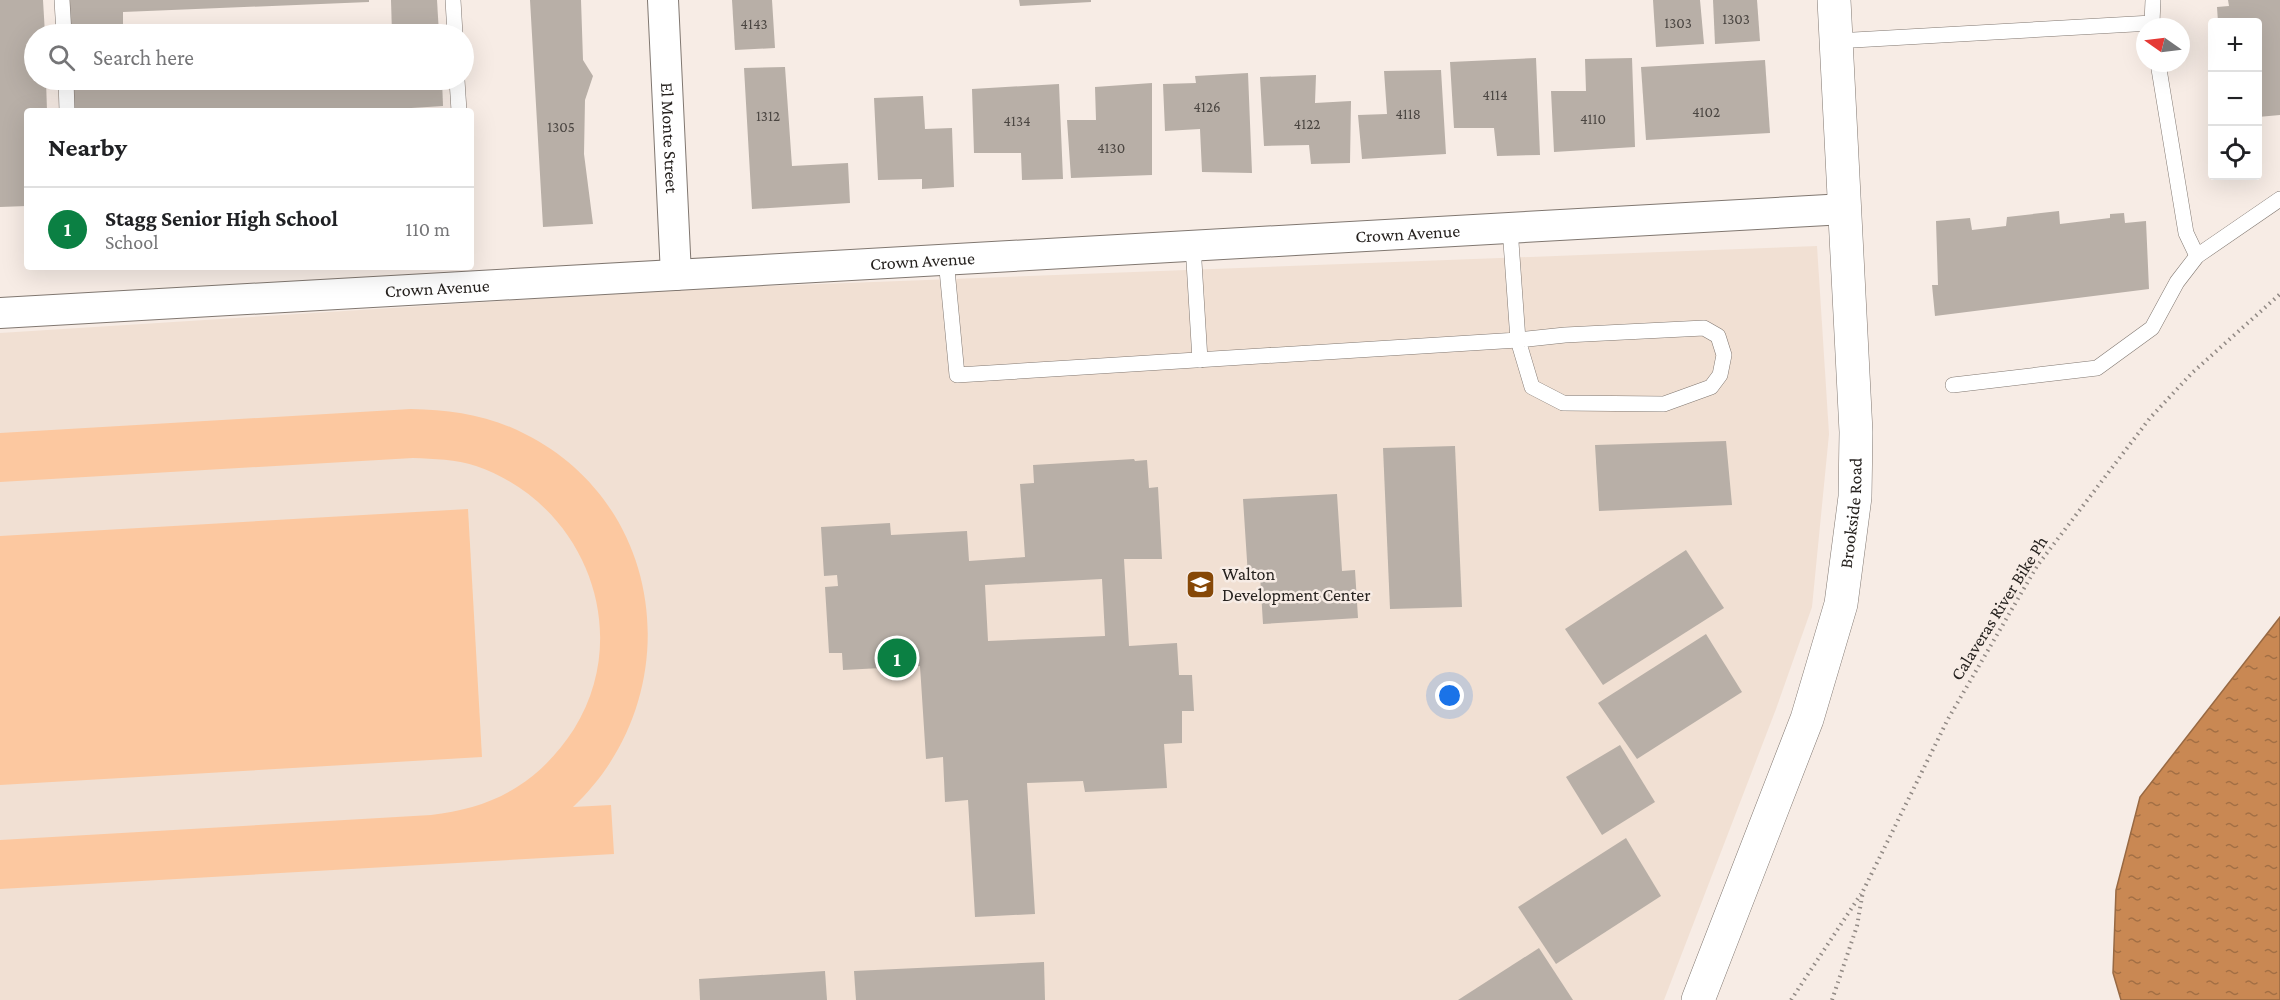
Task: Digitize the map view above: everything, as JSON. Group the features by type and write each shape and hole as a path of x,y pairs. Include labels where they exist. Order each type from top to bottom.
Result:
{"street":[{"name":"El Monte Street","path":"663,0 676,275"},
{"name":"Brookside Road","path":"1698,1000 1808,719 1841,604 1855,486 1856,432 1834,0"},
{"name":"Crown Avenue","path":"0,313 1845,208"}],"lane":[{"path":"62,0 63,24"},
{"path":"453,0 454,24"},
{"path":"2152,18 2153,0"},
{"path":"1836,41 2136,26"},
{"path":"2159,72 2186,233 2197,256"},
{"path":"67,90 68,108"},
{"path":"458,90 459,108"},
{"path":"1953,385 2097,368 2152,328 2177,282 2197,256 2280,200"},
{"path":"946,259 957,375 1518,340 1565,335 1704,328 1718,336 1724,355 1720,375 1711,387 1664,404 1563,403 1532,387 1518,340 1510,228"},
{"path":"1193,245 1200,360"}],"path":[{"name":"Calaveras River Bike Ph","path":"1791,1000 1863,891 1948,719 2037,566 2150,418 2193,373 2280,294"},
{"name":"Calaveras River Bike Ph","path":"1832,1000 1857,926 1863,891"}],"shaded area":[{"path":"1817,246 1829,434 1812,607 1776,709 1664,1000 0,1000 0,333 688,289"},
{"path":"411,409 484,418 525,434 573,466 609,507 634,555 646,607 646,661 634,713 610,763 573,807 611,805 614,854 0,889 0,840 443,813 476,806 507,793 534,775 562,746 574,729 592,691 600,652 598,612 588,575 571,540 545,509 514,484 476,466 445,460 413,458 0,482 0,433"},
{"path":"468,509 482,757 0,785 0,536"}],"water":[{"path":"2280,617 2280,1000 2121,1000 2113,973 2116,890 2140,797"}],"building":[{"path":"0,0 43,0 44,24 24,24 24,90 46,90 47,108 24,108 24,206 0,207"},
{"path":"66,0 369,0 369,2 123,12 123,24 67,24"},
{"path":"391,0 437,0 438,24 392,24"},
{"path":"530,0 581,0 583,60 593,76 585,100 584,154 593,224 543,227"},
{"path":"732,0 772,0 775,48 735,50"},
{"path":"1019,0 1091,0 1091,2 1020,6"},
{"path":"1653,0 1700,0 1704,44 1656,47"},
{"path":"1713,0 1757,0 1760,41 1715,44"},
{"path":"2228,0 2280,0 2280,115 2262,117 2262,18 2218,18 2217,7 2229,6"},
{"path":"1536,58 1540,155 1497,156 1494,128 1454,128 1450,62"},
{"path":"1632,58 1635,147 1554,152 1551,91 1586,91 1585,59"},
{"path":"1765,60 1770,133 1646,140 1641,67"},
{"path":"785,67 792,166 848,163 850,203 752,209 744,68"},
{"path":"1441,70 1446,154 1362,159 1358,115 1387,114 1384,71"},
{"path":"1248,73 1252,173 1202,172 1200,129 1165,131 1163,84 1196,83 1195,76"},
{"path":"1316,75 1315,103 1351,101 1350,163 1311,164 1309,145 1264,146 1260,77"},
{"path":"1152,83 1152,175 1071,178 1067,120 1096,120 1095,87"},
{"path":"1059,84 1063,179 1022,180 1021,153 974,153 972,89"},
{"path":"71,90 442,90 443,106 411,108 72,108"},
{"path":"923,96 925,129 952,128 954,187 922,189 922,179 878,180 874,98"},
{"path":"2059,211 2060,224 2110,218 2110,214 2124,213 2125,223 2146,221 2149,289 1935,316 1932,285 1938,285 1936,221 1970,218 1972,230 2006,226 2007,217"},
{"path":"1726,441 1732,505 1599,511 1595,445"},
{"path":"1455,446 1462,607 1390,609 1383,448"},
{"path":"1147,460 1149,488 1158,487 1162,559 1124,559 1129,646 1177,643 1179,675 1192,675 1194,711 1182,711 1182,743 1164,744 1167,788 1085,792 1083,781 1027,783 1035,914 975,917 968,800 945,802 943,757 926,759 920,666 843,670 842,653 829,653 825,587 838,586 837,575 824,576 821,527 890,523 891,535 967,531 969,561 1025,557 1020,484 1034,483 1033,465","holes":["1102,579 1105,636 988,641 985,585"]},
{"path":"1337,494 1342,571 1355,570 1358,618 1263,624 1260,575 1248,576 1243,499"},
{"path":"1686,550 1724,608 1603,685 1565,629"},
{"path":"1706,634 1742,692 1637,759 1598,703"},
{"path":"1620,745 1655,802 1602,835 1566,777"},
{"path":"1626,838 1661,896 1556,964 1518,907"},
{"path":"1539,948 1573,1000 1458,1000"},
{"path":"1044,962 1045,1000 856,1000 854,971"},
{"path":"825,971 827,1000 700,1000 699,979"}],"place":[{"name":"Walton Development Center","path":"1201,584"},
{"name":"Stagg Senior High School","path":"897,658"}]}
